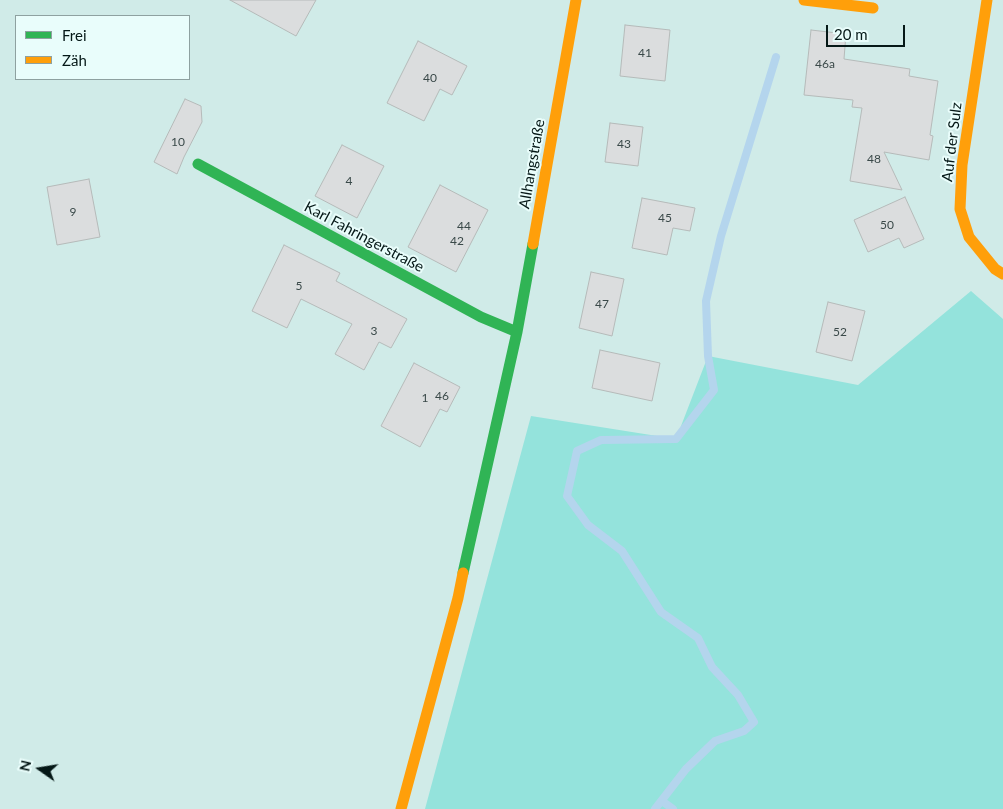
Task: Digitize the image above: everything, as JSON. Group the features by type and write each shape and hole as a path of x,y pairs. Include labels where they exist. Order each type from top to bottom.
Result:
{"street":[{"name":"Allhangstraße","path":"401,809 458,598 516,332 576,0"},
{"path":"804,0 873,8"},
{"name":"Auf der Sulz","path":"987,0 962,165 960,209 969,237 995,270 1003,274"},
{"name":"Karl Fahringerstraße","path":"198,164 482,318 516,332"}],"shaded area":[{"path":"971,291 1003,319 1003,809 425,809 531,416 676,439 708,356 858,385"}],"building":[{"path":"230,0 316,0 296,36"},
{"path":"625,25 670,30 665,81 620,76"},
{"path":"811,30 846,34 844,59 910,69 909,76 938,81 930,135 933,136 929,160 884,152 902,190 850,181 862,108 852,107 853,100 804,95"},
{"path":"418,41 467,66 452,95 440,89 424,121 387,103"},
{"path":"185,99 201,106 202,122 177,174 154,162"},
{"path":"610,123 643,127 638,166 605,162"},
{"path":"342,145 384,166 357,218 315,196"},
{"path":"89,179 100,237 57,245 47,187"},
{"path":"440,185 488,210 456,272 408,247"},
{"path":"905,197 924,239 904,248 899,238 868,252 854,220"},
{"path":"642,198 695,208 690,231 673,228 667,255 632,248"},
{"path":"284,245 340,273 336,281 407,319 391,348 379,342 364,370 335,354 352,324 301,299 287,328 252,311"},
{"path":"591,272 624,279 612,336 579,328"},
{"path":"828,302 865,311 852,361 816,352"},
{"path":"600,350 660,363 652,401 592,388"},
{"path":"414,363 460,387 447,412 440,409 420,447 381,426"}],"waterway":[{"path":"655,809 686,769 715,741 744,731 754,722 738,695 712,667 698,638 661,612 622,551 588,525 567,496 577,451 601,440 676,439 714,390 708,356 706,301 721,236 776,57"},
{"path":"662,801 673,809"}],"traffic: fast":[{"path":"198,164 481,317 517,332"},
{"path":"463,573 517,332 533,244"}],"traffic: slow":[{"path":"533,244 576,0"},
{"path":"804,0 873,8"},
{"path":"987,0 962,165 960,209 969,237 995,269 1003,274"},
{"path":"401,809 458,598 463,573"}]}
